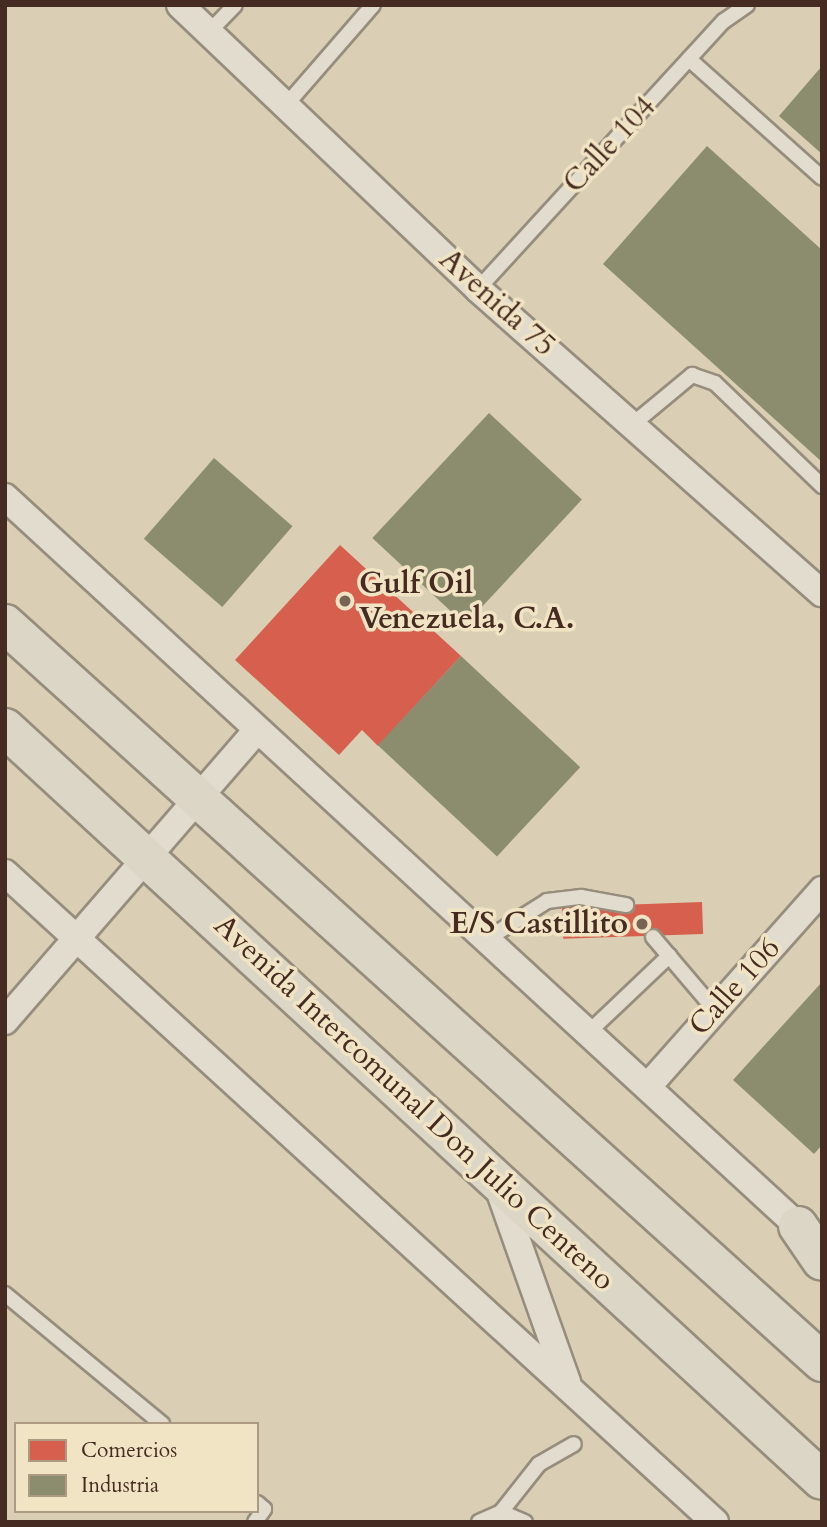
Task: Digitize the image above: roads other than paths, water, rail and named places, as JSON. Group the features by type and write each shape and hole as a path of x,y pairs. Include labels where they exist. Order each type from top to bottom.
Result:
{"main road":[{"path":"5,624 822,1362"},
{"name":"Avenida Intercomunal Don Julio Centeno","path":"5,728 822,1480"},
{"path":"810,1237 822,1261"}],"street":[{"name":"Avenida 75","path":"180,5 288,104 478,289 822,593"},
{"path":"5,497 257,730 591,1030 810,1237"},
{"path":"5,1021 257,730"},
{"path":"5,873 715,1522"},
{"name":"Calle 106","path":"649,1085 822,890"},
{"path":"494,1176 569,1387"}],"lane":[{"path":"209,32 235,5"},
{"path":"288,104 373,5"},
{"name":"Calle 104","path":"478,289 689,59 747,5"},
{"path":"689,59 822,178"},
{"path":"633,424 692,375 715,383 822,486"},
{"path":"487,939 547,901 581,897 626,905"},
{"path":"653,937 715,1010"},
{"path":"591,1030 669,956"},
{"path":"5,1294 160,1422"},
{"path":"479,1522 501,1512 539,1464 574,1444"},
{"path":"255,1522 264,1509 259,1505"},
{"path":"501,1512 525,1522"}],"place":[{"name":"Gulf Oil Venezuela, C.A.","path":"345,601"},
{"name":"E/S Castillito","path":"642,924"}]}
